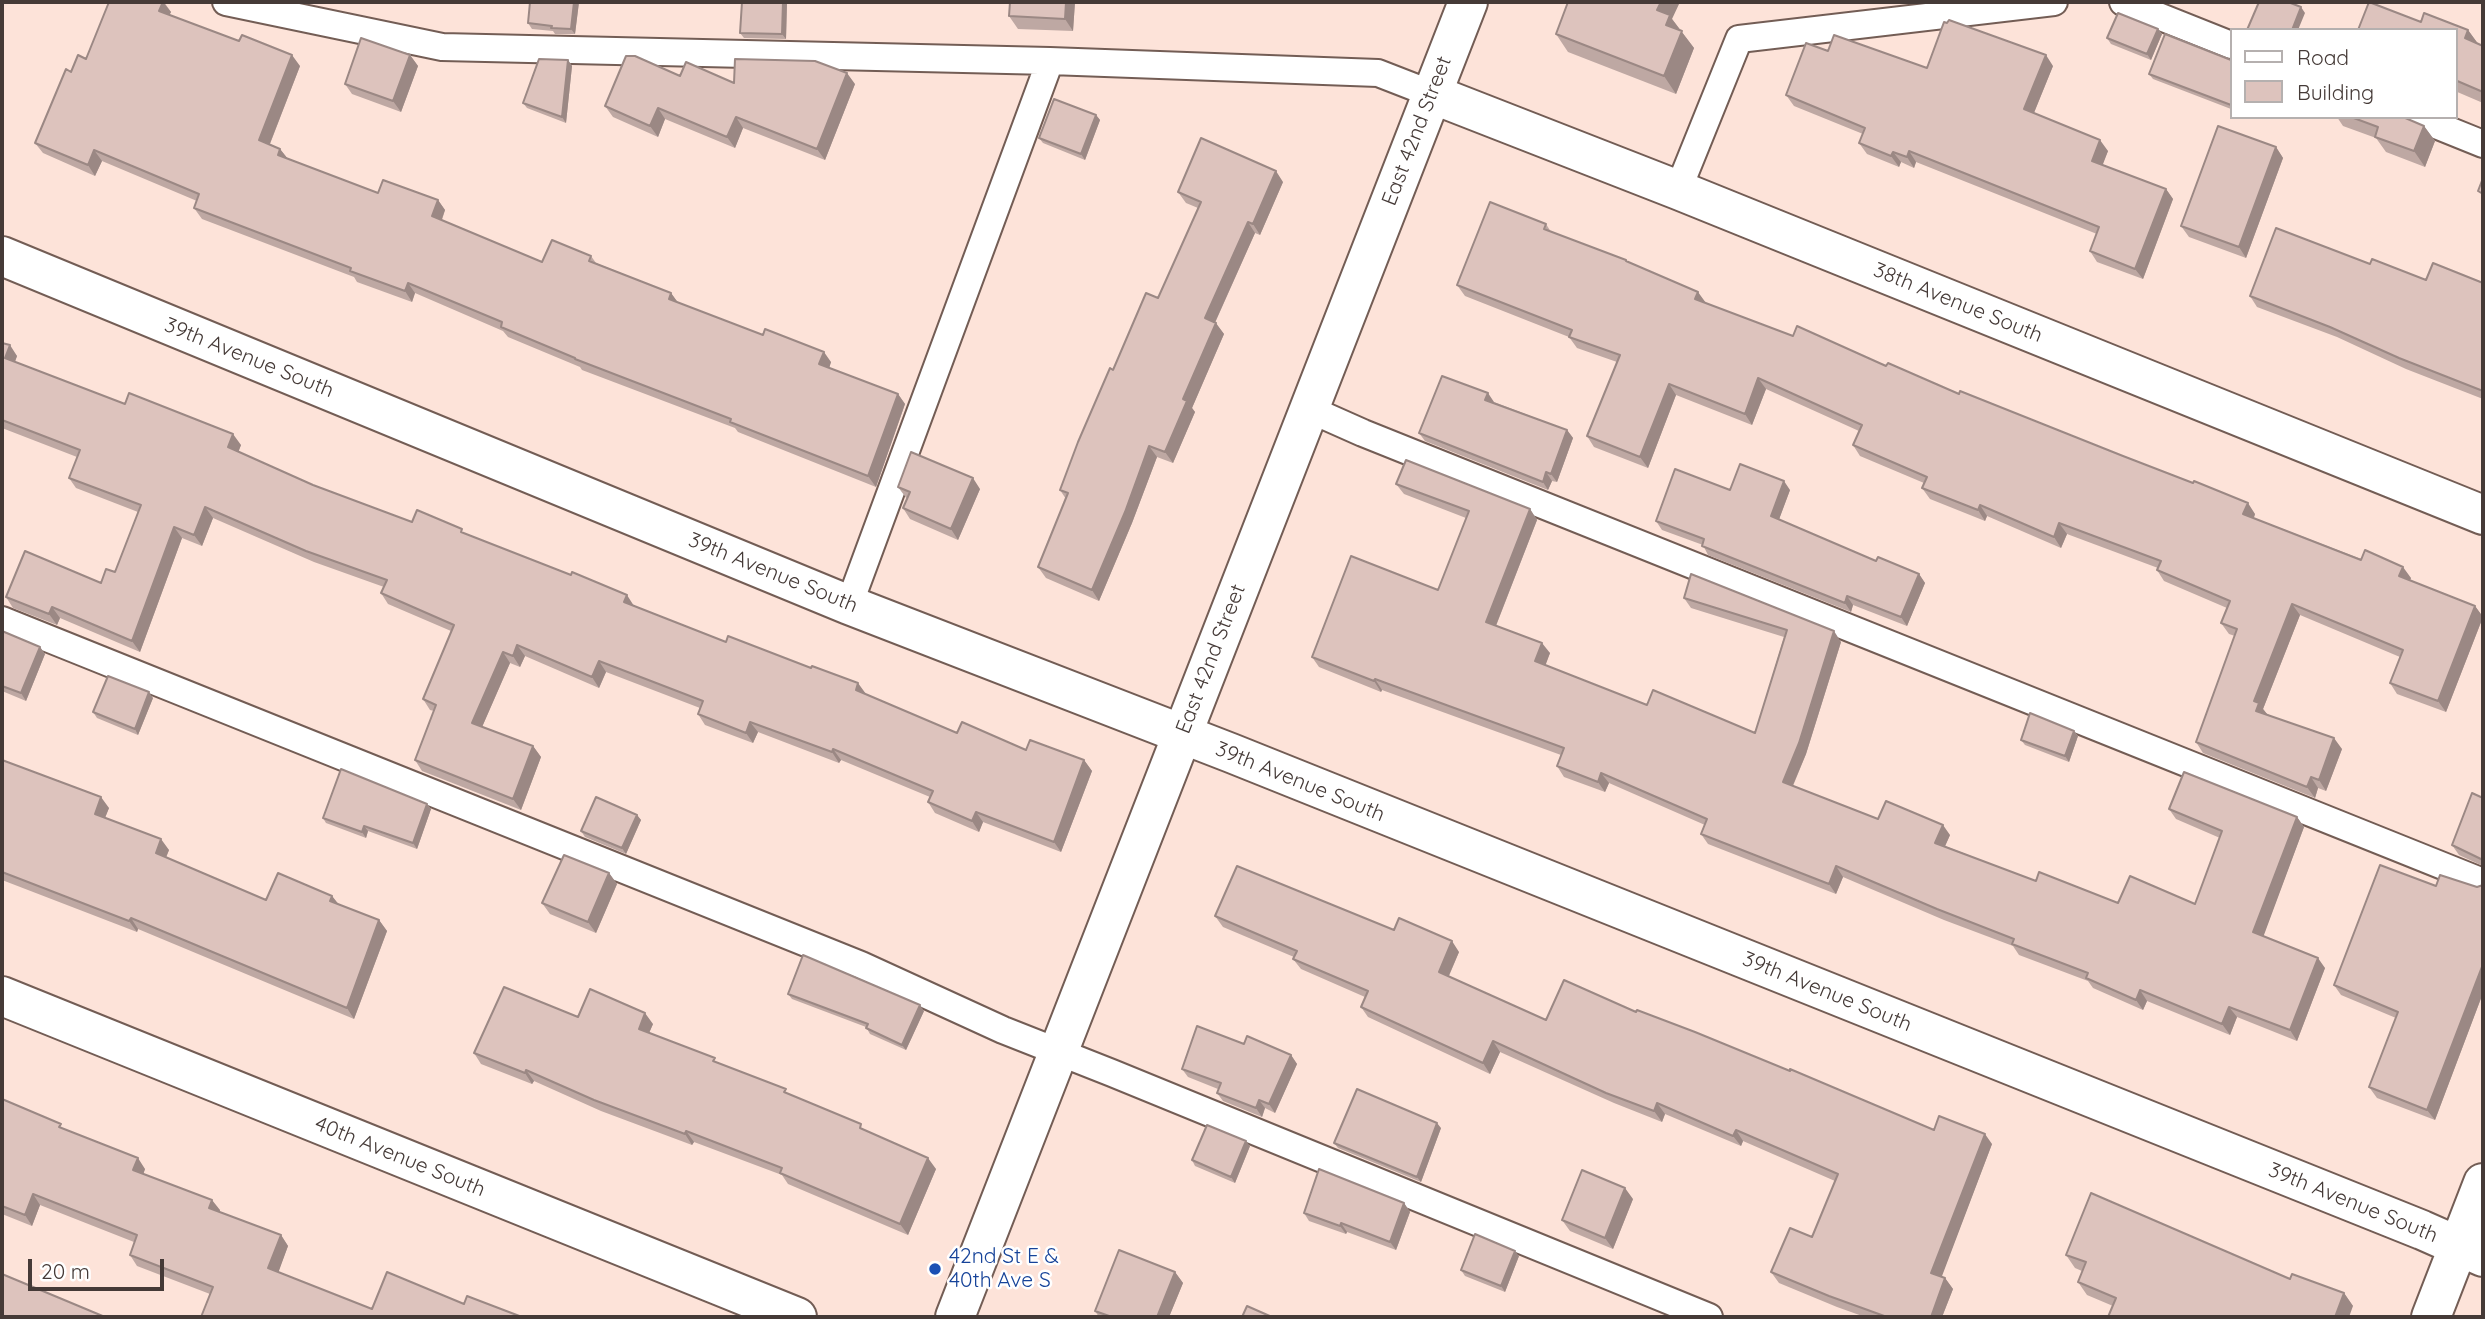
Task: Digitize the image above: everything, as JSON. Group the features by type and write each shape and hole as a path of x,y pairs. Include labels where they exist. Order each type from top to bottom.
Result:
{"street":[{"name":"East 42nd Street","path":"955,1317 1468,2"},
{"name":"38th Avenue South","path":"1432,94 1678,190 2483,515"},
{"name":"39th Avenue South","path":"2,256 849,605 1182,735 2471,1252"},
{"name":"40th Avenue South","path":"2,996 797,1317"},
{"path":"2431,1317 2471,1252 2483,1183"}],"lane":[{"path":"226,2 442,47 1050,61 1378,73 1432,94"},
{"path":"1678,190 1739,38 2054,2"},
{"path":"2123,2 2230,45"},
{"path":"849,605 1050,61"},
{"path":"2421,119 2483,144"},
{"path":"1309,409 2483,883"},
{"path":"2,620 861,965 1058,1054 1112,1073 1709,1317"}],"building":[{"path":"109,2 163,2 159,11 239,41 242,35 292,55 259,140 280,149 278,155 378,193 383,180 438,200 432,216 542,262 552,240 591,256 589,261 671,293 669,299 763,335 765,329 824,352 819,364 898,394 868,476 730,422 731,419 575,359 501,327 502,322 408,283 405,291 194,208 199,194 94,150 88,165 35,143 66,69 71,72 78,55 86,59"},
{"path":"530,2 574,2 571,29 528,23"},
{"path":"742,2 783,2 782,34 740,33"},
{"path":"1010,2 1066,2 1065,19 1009,16"},
{"path":"1568,2 1661,2 1657,10 1670,15 1666,25 1682,31 1664,76 1556,34"},
{"path":"2259,2 2288,2 2301,7 2293,28 2248,28"},
{"path":"2369,2 2421,22 2424,13 2468,30 2465,38 2483,46 2483,92 2457,81 2457,28 2359,28"},
{"path":"2118,13 2158,29 2147,54 2107,38"},
{"path":"1949,20 2046,55 2024,109 2100,140 2092,161 2166,189 2135,269 2090,251 2099,227 1909,151 1907,157 1893,152 1891,156 1859,143 1865,128 1786,95 1806,43 1828,51 1834,35 1927,68 1944,22"},
{"path":"2165,34 2230,60 2230,105 2149,74"},
{"path":"361,38 410,55 393,101 345,84"},
{"path":"626,56 635,56 680,76 686,62 734,83 735,59 815,61 847,73 817,149 736,117 727,137 658,108 650,126 605,106"},
{"path":"539,59 568,60 562,117 523,103"},
{"path":"1054,99 1096,115 1081,154 1039,138"},
{"path":"2356,119 2408,119 2424,126 2414,151 2375,137 2378,127"},
{"path":"2218,126 2276,147 2239,247 2181,226"},
{"path":"1201,138 1276,171 1253,224 1248,222 1205,318 1216,323 1183,399 1187,401 1165,452 1149,446 1092,590 1038,567 1068,493 1060,490 1110,368 1113,370 1146,293 1158,298 1201,202 1178,192"},
{"path":"2483,178 2483,194 2478,191"},
{"path":"1490,202 1546,224 1544,229 1626,260 1698,292 1695,299 1793,336 1797,326 1886,366 1888,363 1959,394 1960,391 2248,503 2243,514 2361,560 2365,550 2403,567 2399,576 2475,606 2438,701 2390,683 2403,650 2292,604 2254,701 2259,703 2256,711 2334,738 2319,780 2311,777 2307,787 2196,742 2237,629 2221,623 2230,601 2157,570 2161,561 2059,523 2054,537 1980,505 1978,510 1922,488 1927,477 1853,445 1862,425 1758,378 1745,414 1669,384 1640,457 1587,436 1620,355 1569,337 1572,330 1457,285"},
{"path":"2276,228 2370,264 2372,259 2426,280 2433,263 2483,283 2483,391 2250,296"},
{"path":"2,343 10,345 5,358 125,404 129,393 233,434 228,447 313,485 412,522 417,510 462,529 461,532 627,595 624,602 726,642 728,636 858,683 856,690 957,733 962,722 1026,750 1030,740 1084,760 1054,842 976,812 972,821 928,802 933,791 833,749 832,752 750,722 746,733 698,714 703,701 599,661 592,677 517,645 513,656 503,652 472,723 533,746 513,799 415,760 436,705 423,699 454,625 381,593 387,580 306,551 205,507 194,535 174,527 132,641 52,607 49,614 6,597 25,551 101,583 106,569 115,572 141,505 69,478 80,450 2,420"},
{"path":"1442,376 1488,393 1485,400 1567,430 1551,474 1546,472 1543,482 1419,433"},
{"path":"911,452 973,478 951,529 903,508 910,492 898,487"},
{"path":"1406,460 1530,509 1486,622 1542,643 1535,661 1647,705 1653,690 1755,733 1787,630 1684,598 1691,574 1834,631 1799,743 1783,782 1878,819 1886,801 1943,825 1935,843 2036,881 2039,872 2118,903 2130,876 2195,904 2222,831 2169,809 2184,772 2297,817 2253,932 2318,958 2290,1030 2229,1007 2222,1024 2140,990 2136,1000 2086,978 2088,973 2012,944 2014,939 1836,866 1829,884 1701,834 1707,819 1601,773 1598,782 1557,766 1564,748 1312,657 1351,556 1438,590 1469,511 1396,484"},
{"path":"1740,464 1784,481 1771,516 1876,561 1878,557 1919,574 1901,617 1847,596 1845,603 1702,546 1704,539 1656,521 1675,469 1730,490"},
{"path":"2,631 40,647 21,693 2,686"},
{"path":"108,676 149,692 135,729 93,712"},
{"path":"2030,713 2074,731 2065,756 2021,740"},
{"path":"2,760 101,797 95,814 161,839 156,853 266,900 278,873 332,896 330,901 379,920 347,1008 131,918 129,921 2,872"},
{"path":"341,769 427,804 413,843 364,826 362,832 323,818"},
{"path":"2472,793 2483,798 2483,860 2452,845"},
{"path":"596,797 637,815 622,848 581,831"},
{"path":"564,855 609,873 588,922 542,903"},
{"path":"2380,865 2436,886 2440,875 2477,887 2483,885 2483,964 2427,1110 2369,1087 2398,1012 2334,985"},
{"path":"1237,866 1394,930 1399,918 1452,941 1439,972 1546,1020 1564,980 1636,1012 1637,1010 1790,1069 1934,1130 1939,1116 1985,1134 1931,1273 1945,1278 1931,1317 1887,1317 1771,1272 1790,1228 1812,1237 1838,1174 1736,1130 1733,1136 1657,1103 1654,1111 1606,1093 1493,1041 1483,1063 1361,1007 1368,991 1293,959 1297,951 1215,916"},
{"path":"803,955 920,1005 902,1045 866,1028 868,1024 788,994"},
{"path":"504,987 578,1017 590,989 645,1013 639,1029 786,1089 784,1092 861,1124 860,1128 928,1158 900,1224 780,1173 782,1168 686,1131 685,1134 594,1100 526,1070 525,1073 474,1053"},
{"path":"1197,1026 1244,1044 1247,1036 1291,1055 1269,1104 1259,1100 1256,1108 1217,1093 1221,1083 1182,1069"},
{"path":"1357,1089 1437,1123 1417,1177 1334,1143"},
{"path":"2,1099 61,1124 59,1127 138,1158 133,1170 212,1200 209,1208 281,1235 268,1268 372,1309 387,1272 464,1304 467,1296 522,1317 201,1317 213,1287 130,1255 137,1235 33,1194 25,1215 2,1206"},
{"path":"1207,1125 1246,1141 1231,1177 1192,1160"},
{"path":"1319,1169 1404,1203 1390,1242 1341,1223 1340,1226 1304,1213"},
{"path":"1582,1170 1625,1188 1605,1238 1562,1220"},
{"path":"2091,1193 2290,1279 2292,1274 2344,1293 2335,1317 2108,1317 2116,1298 2078,1282 2086,1262 2066,1255"},
{"path":"1475,1234 1515,1251 1501,1286 1461,1270"},
{"path":"1119,1250 1175,1272 1157,1317 1112,1317 1095,1311"},
{"path":"2,1274 105,1317 2,1317"},
{"path":"1247,1306 1272,1317 1242,1317"}],"place":[{"name":"42nd St E & 40th Ave S","path":"935,1269"}]}
